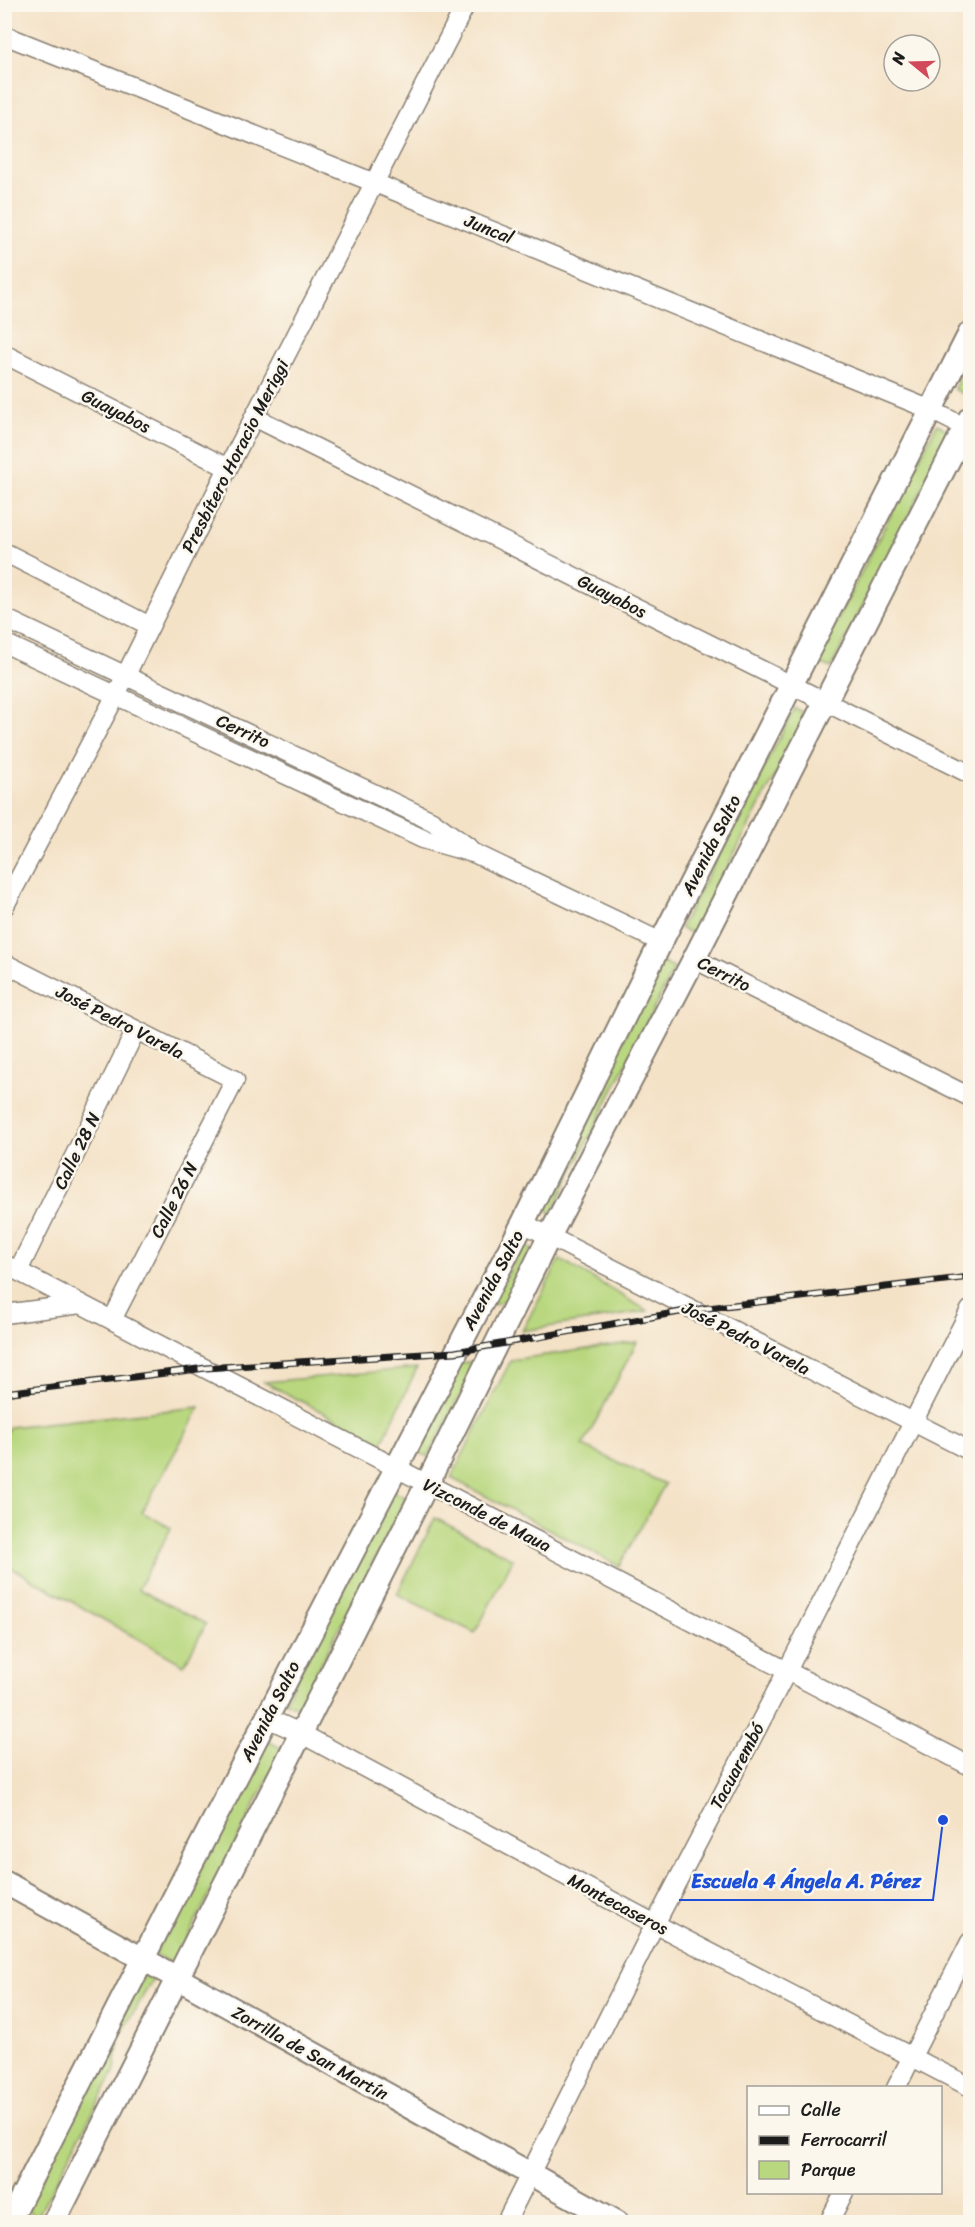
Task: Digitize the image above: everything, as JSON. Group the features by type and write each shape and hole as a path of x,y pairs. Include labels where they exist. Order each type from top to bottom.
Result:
{"street":[{"name":"Presbítero Horacio Meriggi","path":"4,907 116,695 228,468 466,4"},
{"name":"Juncal","path":"4,35 969,425"},
{"name":"Avenida Salto","path":"9,2223 142,1960 523,1222 661,942 970,333"},
{"name":"Guayabos","path":"4,354 228,468"},
{"name":"Guayabos","path":"254,417 970,774"},
{"name":"Avenida Salto","path":"54,2223 549,1237 969,425"},
{"path":"4,552 150,626"},
{"name":"Cerrito","path":"4,618 432,821 476,854"},
{"name":"Cerrito","path":"4,643 423,839 476,854 661,942 970,1097"},
{"name":"José Pedro Varela","path":"4,963 235,1080"},
{"name":"Calle 28 N","path":"11,1268 136,1030"},
{"name":"Calle 26 N","path":"112,1320 235,1080"},
{"name":"José Pedro Varela","path":"523,1222 970,1451"},
{"name":"Vizconde de Maua","path":"11,1268 970,1766"},
{"path":"4,1314 81,1304"},
{"name":"Tacuarembó","path":"506,2223 655,1924 787,1671 970,1310"},
{"name":"Montecaseros","path":"267,1718 300,1733 655,1924 970,2087"},
{"name":"Zorrilla de San Martín","path":"4,1882 617,2223"},
{"path":"897,2086 970,1942"},
{"path":"829,2223 844,2194"}],"green space":[{"path":"970,357 970,389 967,396 954,389"},
{"path":"937,424 951,432 831,668 816,661"},
{"path":"795,708 807,715 692,934 680,928"},
{"path":"661,962 674,968 552,1213 540,1207"},
{"path":"524,1244 532,1250 507,1300 491,1305"},
{"path":"560,1259 648,1311 522,1331"},
{"path":"637,1342 583,1446 665,1484 619,1566 451,1478 511,1360"},
{"path":"478,1361 428,1457 416,1451 460,1363"},
{"path":"417,1368 382,1443 264,1382"},
{"path":"200,1407 142,1512 171,1528 138,1589 206,1624 184,1665 5,1564 5,1437 9,1427"},
{"path":"393,1491 406,1498 298,1708 285,1701"},
{"path":"435,1518 513,1559 475,1633 397,1594"},
{"path":"266,1740 283,1749 174,1964 154,1954"},
{"path":"146,1971 155,1975 119,2038 115,2070 38,2216 26,2210"}],"railway":[{"path":"4,1393 206,1368 455,1352 691,1310 970,1277"}],"place":[{"name":"Escuela 4 Ángela A. Pérez","path":"943,1820"}]}
